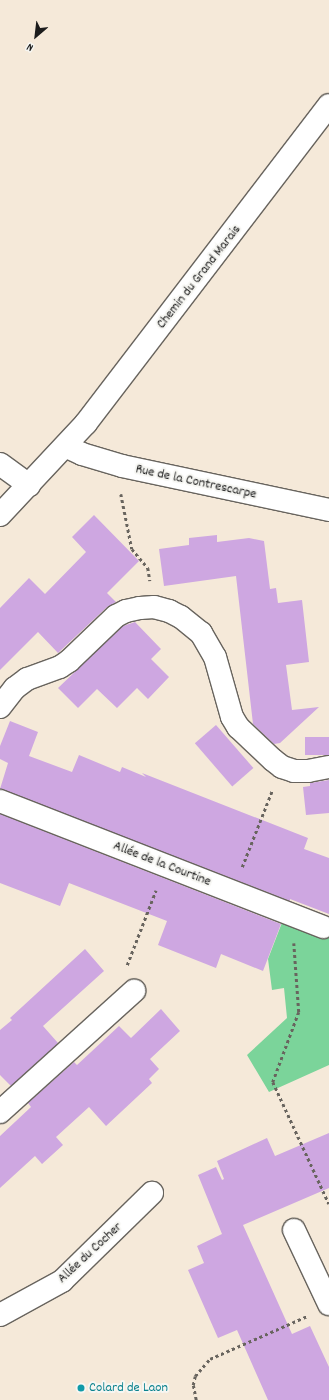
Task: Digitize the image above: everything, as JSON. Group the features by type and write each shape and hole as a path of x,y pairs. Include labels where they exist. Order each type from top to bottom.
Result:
{"street":[{"name":"Chemin du Grand Marais","path":"0,515 65,446 120,378 329,105"},
{"name":"Rue de la Contrescarpe","path":"65,446 82,454 122,466 329,510"},
{"path":"0,464 29,485"},
{"path":"0,707 15,688 27,679 60,667 69,661 116,616 126,611 154,607 169,611 181,617 201,633 215,657 232,717 243,732 282,767 294,771 308,771 329,767"},
{"name":"Allée de la Courtine","path":"0,801 323,927"},
{"path":"0,1112 134,990"},
{"name":"Allée du Cocher","path":"0,1315 62,1281 152,1193"},
{"path":"294,1230 329,1304"}],"path":[{"path":"122,466 121,499 132,549 148,568 154,607"},
{"path":"232,891 282,767"},
{"path":"126,966 166,865"},
{"path":"300,918 294,938 293,951 299,1012 273,1082 329,1204"},
{"path":"196,1400 193,1385 195,1376 210,1359 308,1315"}],"green space":[{"path":"283,920 329,934 329,1065 269,1092 247,1055 287,1018 284,988 272,990 268,959"}],"building":[{"path":"94,515 139,561 107,593 116,602 107,607 58,653 38,632 0,670 0,608 29,578 45,594 86,552 72,537"},
{"path":"217,535 217,542 249,538 264,541 270,589 276,588 278,603 302,600 309,662 286,665 292,710 319,707 280,743 274,744 253,724 236,576 164,586 159,549 189,545 189,538"},
{"path":"135,622 161,649 151,659 169,677 148,699 137,688 117,708 97,689 78,708 58,688 123,626"},
{"path":"10,721 38,732 29,756 72,772 79,755 120,772 122,767 146,777 142,773 308,838 304,849 329,858 329,914 290,899 290,901 0,789 8,763 0,759 0,746"},
{"path":"216,725 253,768 232,786 195,743"},
{"path":"305,737 329,737 329,755 305,755"},
{"path":"329,780 329,813 306,815 303,787 310,786 310,783"},
{"path":"0,814 281,924 263,971 221,954 216,968 158,945 167,921 69,883 60,906 0,883"},
{"path":"85,949 104,971 43,1026 58,1043 11,1086 0,1075 0,1030 12,1020 10,1018"},
{"path":"161,1009 180,1031 150,1059 159,1069 149,1079 152,1083 106,1126 89,1107 56,1137 63,1145 42,1164 35,1156 0,1188 0,1136 31,1107 28,1103 74,1062 77,1065 119,1026 131,1038"},
{"path":"329,1133 329,1188 243,1225 292,1334 310,1326 329,1367 329,1400 268,1400 237,1330 218,1338 188,1270 204,1263 197,1246 222,1234 198,1175 216,1167 222,1180 224,1179 217,1161 267,1138 275,1156"}],"place":[{"name":"Colard de Laon","path":"81,1388"}]}
